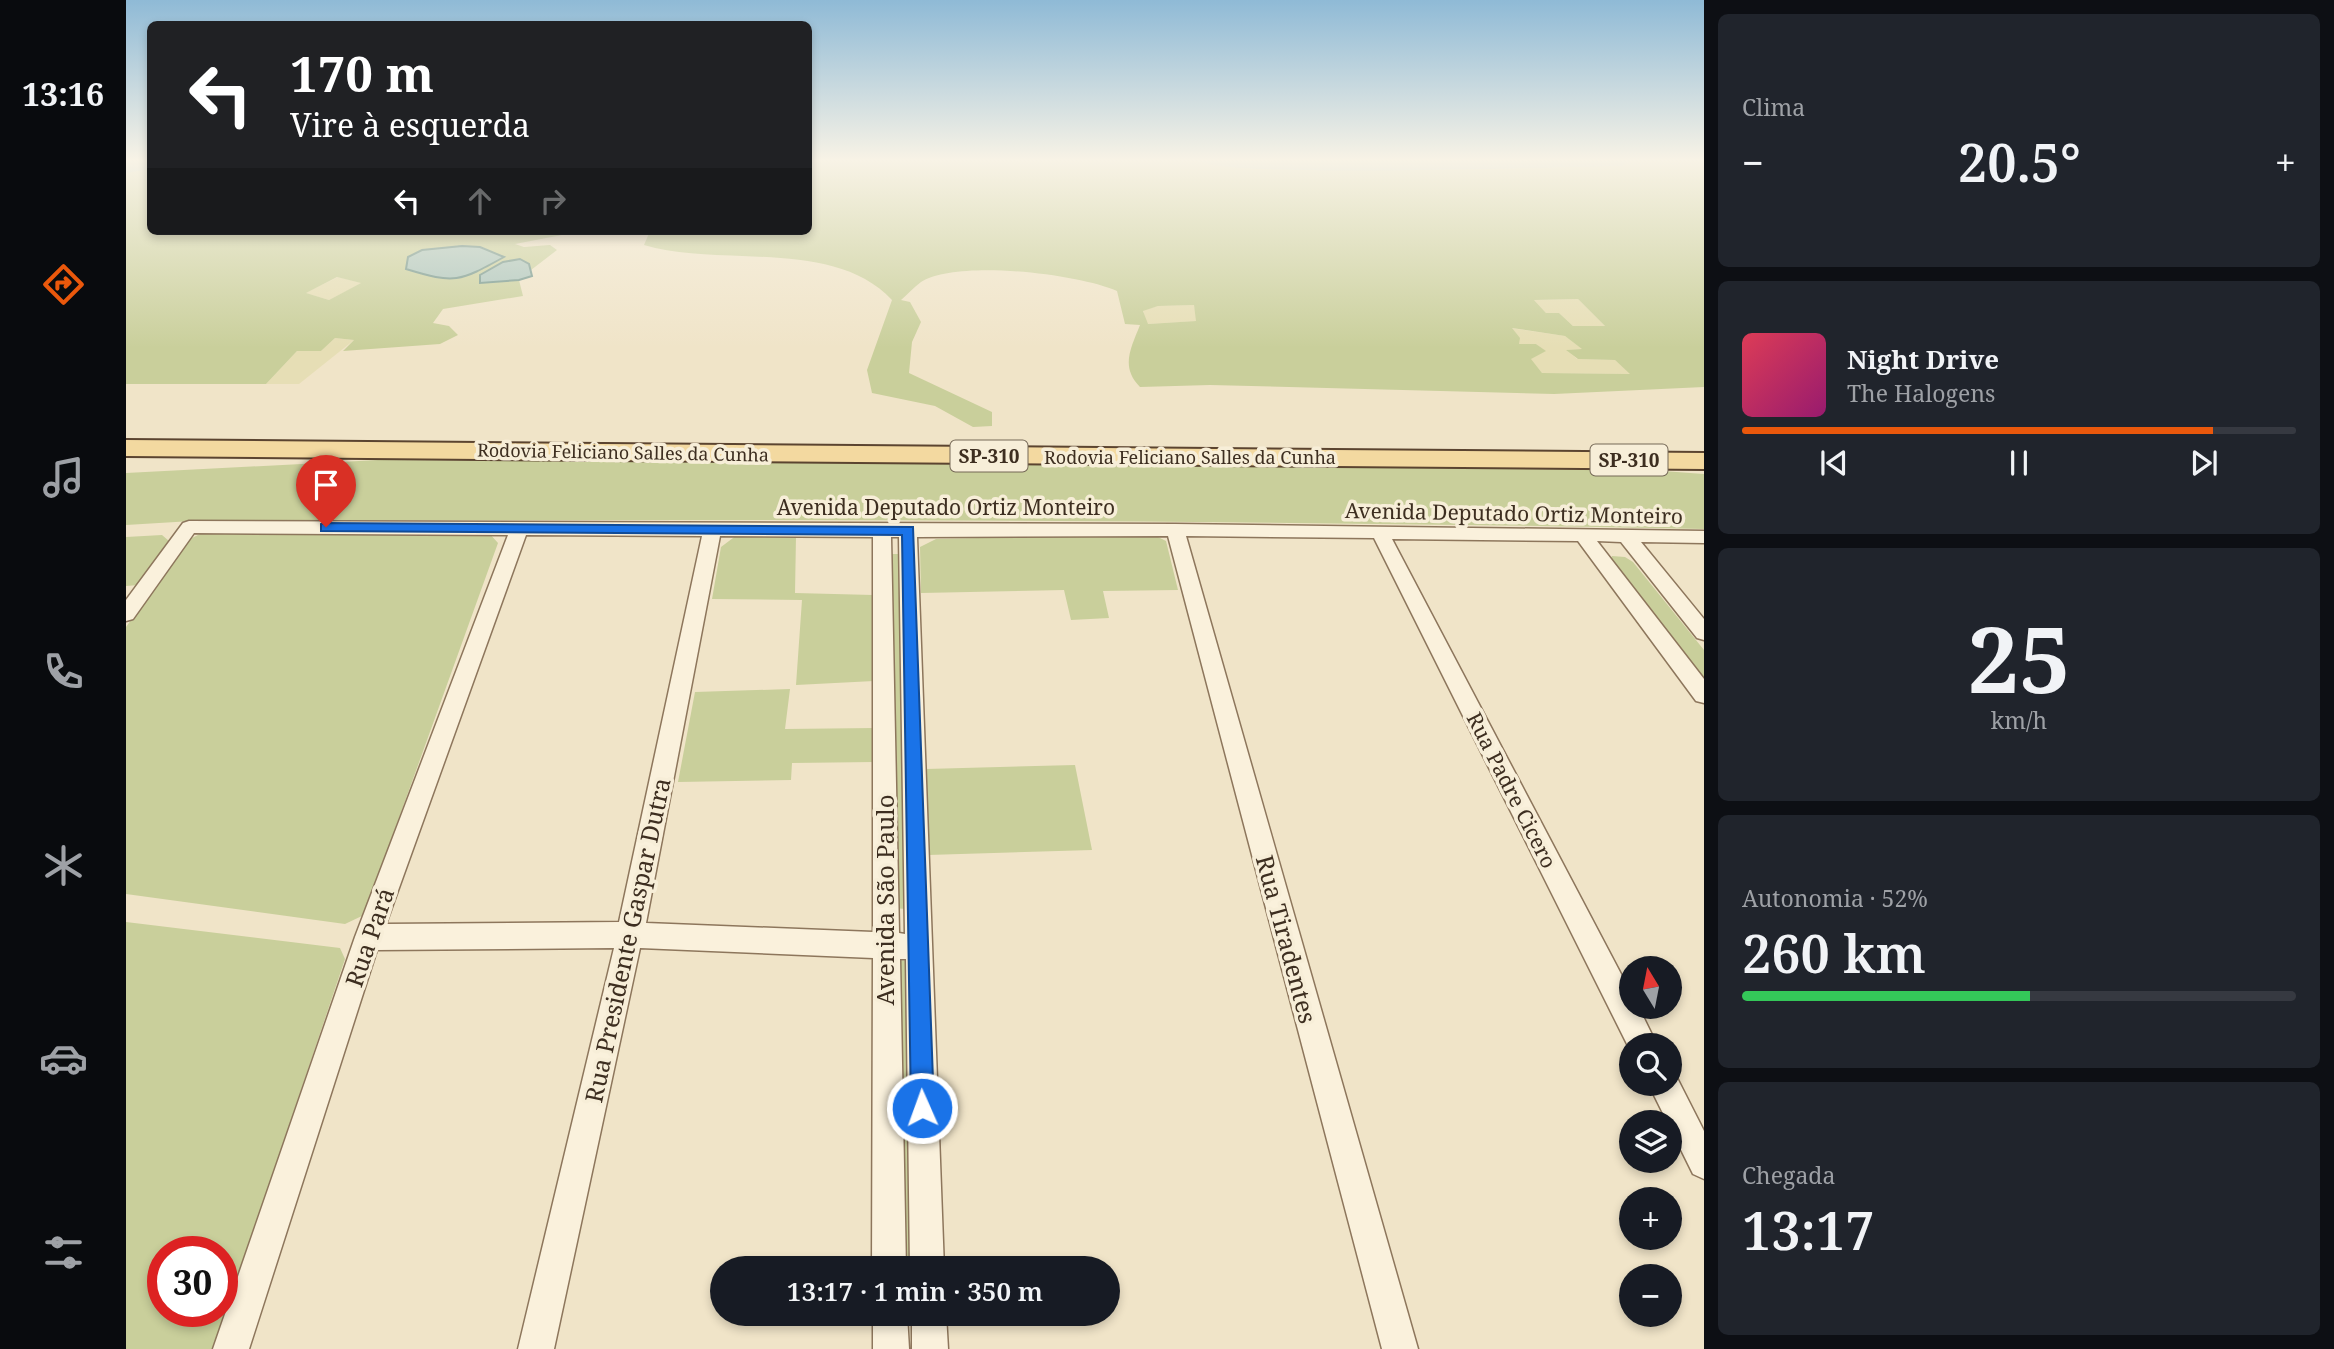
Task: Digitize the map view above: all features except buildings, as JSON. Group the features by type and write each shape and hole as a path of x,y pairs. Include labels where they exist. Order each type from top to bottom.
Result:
{"main road":[{"name":"Rodovia Feliciano Salles da Cunha","path":"126,448 1704,461"},
{"name":"Rodovia Feliciano Salles da Cunha","path":"126,467 425,449"},
{"path":"1554,458 1704,449"},
{"path":"1554,458 1704,469"}],"street":[{"name":"Avenida Deputado Ortiz Monteiro","path":"126,614 189,527 1175,530 1381,535 1704,537"},
{"name":"Rua Pará","path":"231,1349 368,937 519,528"},
{"name":"Rua Presidente Gaspar Dutra","path":"536,1349 630,935 712,529"},
{"name":"Avenida São Paulo","path":"908,530 927,1256"},
{"name":"Rua Tiradentes","path":"1175,530 1400,1349"},
{"name":"Avenida São Paulo","path":"882,531 889,1256"},
{"name":"Rua Padre Cicero","path":"1381,535 1637,1033"},
{"path":"1626,536 1704,633"},
{"path":"1584,537 1704,695"},
{"path":"368,937 630,935 917,947"},
{"path":"1670,1096 1704,1163"},
{"path":"890,1326 891,1349"},
{"path":"929,1326 930,1349"}],"shaded area":[{"path":"338,277 362,283 329,300 305,293"},
{"path":"1578,299 1605,326 1573,326 1559,313 1546,313 1534,300"},
{"path":"1194,305 1197,321 1147,324 1143,310 1158,306"},
{"path":"1511,328 1565,336 1583,349 1567,350 1577,359 1615,360 1631,374 1542,373 1530,359 1545,351 1536,344 1519,344"},
{"path":"335,338 354,340 299,384 266,384 297,351 321,351"}],"green space":[{"path":"126,222 147,222 147,235 562,235 515,244 524,247 550,245 557,250 531,270 529,264 481,283 519,280 523,296 443,309 433,323 449,326 458,335 440,344 343,351 354,340 335,338 321,351 297,351 266,384 126,384","holes":["337,277 361,283 329,300 306,293"]},
{"path":"812,222 1704,222 1704,387 1554,394 1210,385 1140,387 1130,372 1129,357 1140,325 1125,324 1117,291 1075,279 1048,275 989,270 962,271 938,275 921,282 901,300 910,302 921,322 912,342 909,373 992,412 992,426 973,427 935,406 872,393 867,370 892,300 868,280 839,268 808,261 674,251 644,245 648,235 812,235","holes":["1578,299 1605,326 1573,326 1559,313 1546,313 1534,300","1194,305 1196,321 1148,324 1143,311 1158,306","1512,328 1565,336 1582,349 1566,350 1578,359 1615,360 1630,374 1542,373 1531,359 1546,351 1536,344 1519,344 1520,338"]},
{"path":"378,460 1566,464 1704,474 1704,529 1326,523 759,520 192,521 126,525 126,473"},
{"path":"202,533 489,533 498,543 364,915 345,924 126,894 126,627 188,540"},
{"path":"1152,534 1166,541 1178,590 1103,591 1109,618 1071,620 1064,590 921,593 920,547 936,539"},
{"path":"162,535 169,541 139,585 126,586 126,537"},
{"path":"737,535 796,536 795,593 873,595 874,681 796,685 802,600 712,599 721,547"},
{"path":"899,554 906,909 892,908 889,557"},
{"path":"1612,556 1625,557 1633,562 1704,650 1704,685 1610,562"},
{"path":"790,689 785,729 874,728 874,762 792,763 791,780 678,782 695,692"},
{"path":"1075,765 1092,850 928,855 926,769"},
{"path":"126,922 340,948 345,959 238,1278 238,1236 147,1236 147,1327 221,1327 214,1349 126,1349"},
{"path":"898,960 908,961 919,1256 900,1256"}],"water":[{"path":"480,247 504,257 477,272 456,278 436,277 406,269 408,257 422,250"},
{"path":"520,259 529,264 532,276 519,280 480,283 480,275 503,262"}],"route":[{"path":"326,527 908,530 922,1108"}]}
